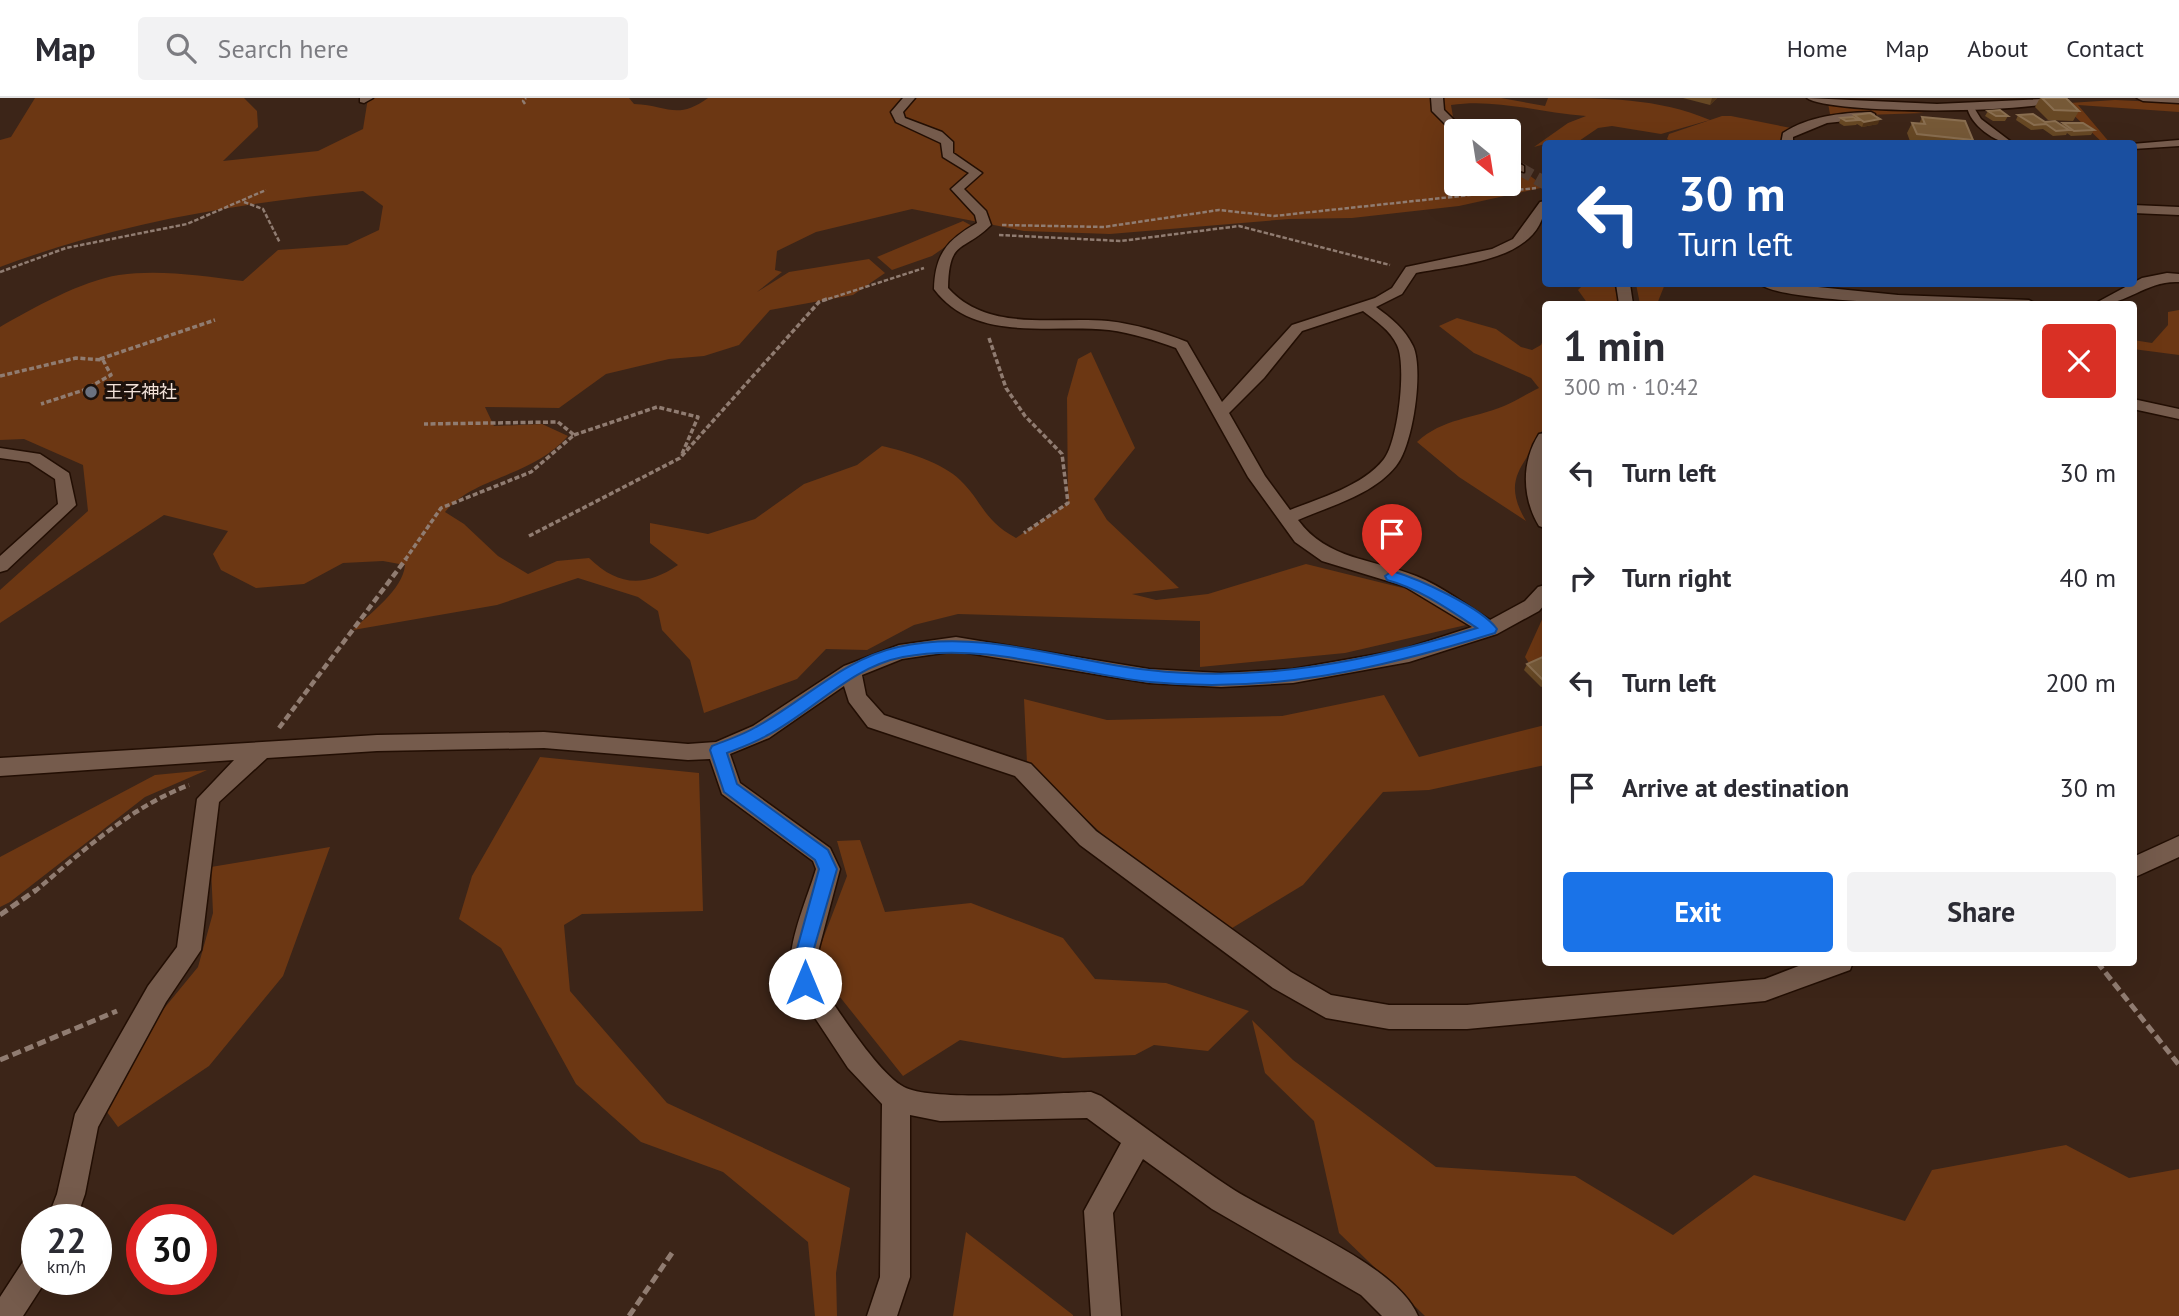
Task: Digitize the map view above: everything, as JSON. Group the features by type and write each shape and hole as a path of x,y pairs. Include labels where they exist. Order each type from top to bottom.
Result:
{"street":[{"path":"909,98 897,112 900,120 938,135 947,142 947,154 954,163 971,167 975,173 957,189 981,214 984,225 948,249 941,261 941,289 962,310 986,318 1063,326 1100,325 1163,338 1182,345 1257,477 1301,538 1329,557 1411,581 1490,629"},
{"path":"1437,98 1438,111 1446,119"},
{"path":"1813,98 1860,105 1939,109 2061,98"},
{"path":"2143,98 2179,100"},
{"path":"1787,140 1787,136 1797,128 1812,124 1855,116 1934,115 1940,112 1939,109"},
{"path":"1221,412 1258,375 1297,328 1365,306 1397,291 1411,270 1496,252 1518,242 1542,209"},
{"path":"2137,209 2179,211"},
{"path":"2137,283 2169,276 2179,278"},
{"path":"1783,287 1885,301"},
{"path":"2107,301 2130,287"},
{"path":"1285,519 1358,486 1391,462 1403,436 1408,354 1392,325 1365,306"},
{"path":"2137,405 2179,414"},
{"path":"1542,442 1532,486 1542,514"},
{"path":"0,453 34,458 63,477 67,505 0,565"},
{"path":"0,766 377,743 544,740 688,752 718,750 761,732 852,671 899,652 956,645 1149,676 1221,680 1281,677 1402,657 1490,629 1532,606 1542,595"},
{"path":"852,671 856,697 876,721 1023,770 1034,778 1088,838 1282,980 1326,1006 1389,1017 1467,1017 1765,990 1830,966"},
{"path":"718,750 730,788 822,855 828,869 804,952 801,967 805,983 858,1059 896,1099 940,1108 1091,1105 1222,1199 1372,1284 1403,1316"},
{"path":"67,1204 85,1124 157,994 189,950 208,799 231,775 261,751"},
{"path":"2137,866 2179,846"},
{"path":"882,1316 895,1277 896,1099"},
{"path":"1106,1316 1098,1211 1139,1139"},
{"path":"5,1316 21,1292"}],"lane":[{"path":"1970,107 1977,121 2004,140"},
{"path":"2137,146 2179,142"}],"path":[{"path":"526,98 523,100 526,104"},
{"path":"984,225 1104,227 1219,210 1274,216 1351,205 1542,187"},
{"path":"0,272 66,248 187,224 266,190"},
{"path":"243,202 263,209 280,243"},
{"path":"984,225 999,234 1121,241 1239,226 1336,254 1411,270"},
{"path":"529,536 680,458 819,302 941,261"},
{"path":"986,318 992,360 1019,413 1062,454 1068,503 1024,533"},
{"path":"98,360 215,320"},
{"path":"0,376 76,358 103,360 111,375 84,390 41,404"},
{"path":"261,751 389,584 441,508 531,472 574,435 657,407 698,417 680,458"},
{"path":"424,424 558,422 574,435"},
{"path":"0,915 16,907 128,817 159,797 185,786 231,775"},
{"path":"2100,966 2179,1065"},
{"path":"0,1060 157,994"},
{"path":"629,1316 673,1253"}],"shaded area":[{"path":"35,98 244,98 257,111 258,127 223,161 318,151 363,129 368,98 629,98 634,104 679,110 688,109 708,98 1501,98 1545,106 1548,98 1589,98 1651,103 1710,120 1661,134 1612,126 1598,128 1580,140 1544,140 1568,123 1586,116 1485,103 1451,105 1453,117 1443,108 1449,119 1444,119 1444,196 1504,196 1459,206 1352,218 1289,219 1110,234 1024,231 912,209 816,232 777,251 775,270 782,272 757,292 789,272 869,259 885,273 853,295 770,310 739,345 704,356 669,359 606,374 559,408 485,407 494,426 542,424 568,436 554,450 538,460 471,491 445,512 464,524 498,556 528,574 557,561 589,558 610,574 632,581 654,578 678,565 650,543 650,523 708,534 755,519 804,484 857,465 882,446 923,458 953,474 968,488 990,518 1016,538 1068,503 1067,398 1078,359 1091,352 1135,448 1094,499 1107,520 1179,588 1132,594 1156,600 1208,594 1306,564 1411,590 1479,622 1345,653 1200,667 1200,621 958,614 914,625 867,650 826,649 797,679 704,713 690,660 662,630 658,611 638,597 578,578 497,605 353,630 392,592 403,574 405,565 383,561 343,563 304,584 256,588 221,570 213,554 228,531 164,515 0,623 0,590 88,511 83,465 24,439 0,440 0,327 73,289 119,275 165,273 243,281 278,250 347,245 379,230 383,206 363,191 225,209 89,238 0,267 0,140 11,137"},
{"path":"2115,100 2179,103 2179,112 2078,105 2107,140 2100,140 2065,107 2069,103"},
{"path":"1828,103 1924,113 1836,116 1830,114"},
{"path":"1722,116 1791,128 1781,135 1781,140 1669,140 1669,134"},
{"path":"1521,169 1542,185 1542,188 1521,192"},
{"path":"963,221 974,227 932,256 892,270 877,257"},
{"path":"1581,287 1615,287 1618,301 1586,301 1578,290"},
{"path":"1637,287 1664,287 1658,301 1639,301"},
{"path":"2179,310 2179,355 2137,350 2137,341 2152,343 2168,325 2168,312"},
{"path":"1457,318 1496,329 1521,347 1532,350 1542,343 1542,430 1516,480 1518,505 1526,521 1459,477 1417,442 1437,428 1504,406 1539,388 1531,378 1474,353 1439,326"},
{"path":"1542,620 1542,683 1525,657"},
{"path":"1384,695 1419,757 1542,726 1542,766 1429,790 1383,792 1303,885 1224,933 1156,885 1027,763 1024,699 1107,720 1282,716"},
{"path":"540,757 699,773 703,911 582,914 564,925 570,991 667,1103 850,1188 836,1273 837,1316 815,1316 808,1242 723,1172 641,1142 576,1084 501,948 459,919 472,876"},
{"path":"207,770 145,797 0,907 0,857 155,775"},
{"path":"860,840 885,912 971,903 1063,938 1095,979 1166,983 1249,1011 1208,1051 1154,1045 1135,1055 1063,1058 960,1040 903,1076 832,987 818,952 847,876 837,841"},
{"path":"330,847 283,976 209,1066 118,1127 107,1112 143,1034 198,967 213,913 211,867"},
{"path":"1252,1020 1293,1060 1436,1167 1575,1176 1673,1235 1754,1175 1905,1221 1932,1170 2066,1145 2129,1178 2179,1169 2179,1316 1425,1316 1339,1233 1314,1121 1265,1073"},
{"path":"966,1232 1073,1315 1073,1316 953,1316"}],"building":[{"path":"2042,98 2066,98 2079,111 2054,110"},
{"path":"2000,110 2008,116 1996,116 1988,111"},
{"path":"1870,113 1880,119 1864,122 1854,115"},
{"path":"2033,114 2045,122 2055,121 2069,130 2056,131 2046,124 2034,125 2018,115"},
{"path":"1853,117 1858,120 1846,121 1841,118"},
{"path":"1922,117 1965,121 1973,140 1917,134 1912,123 1925,124"},
{"path":"2063,123 2083,123 2094,130 2074,131"},
{"path":"1542,657 1542,679 1527,664"}],"tunnel":[{"path":"1521,170 1542,181"}],"place":[{"name":"王子神社","path":"91,392"}],"route":[{"path":"805,983 801,967 804,952 828,869 822,855 730,788 718,750 761,732 852,671 899,652 956,645 1149,676 1221,680 1293,676 1402,657 1490,629 1411,581 1392,576"}]}
